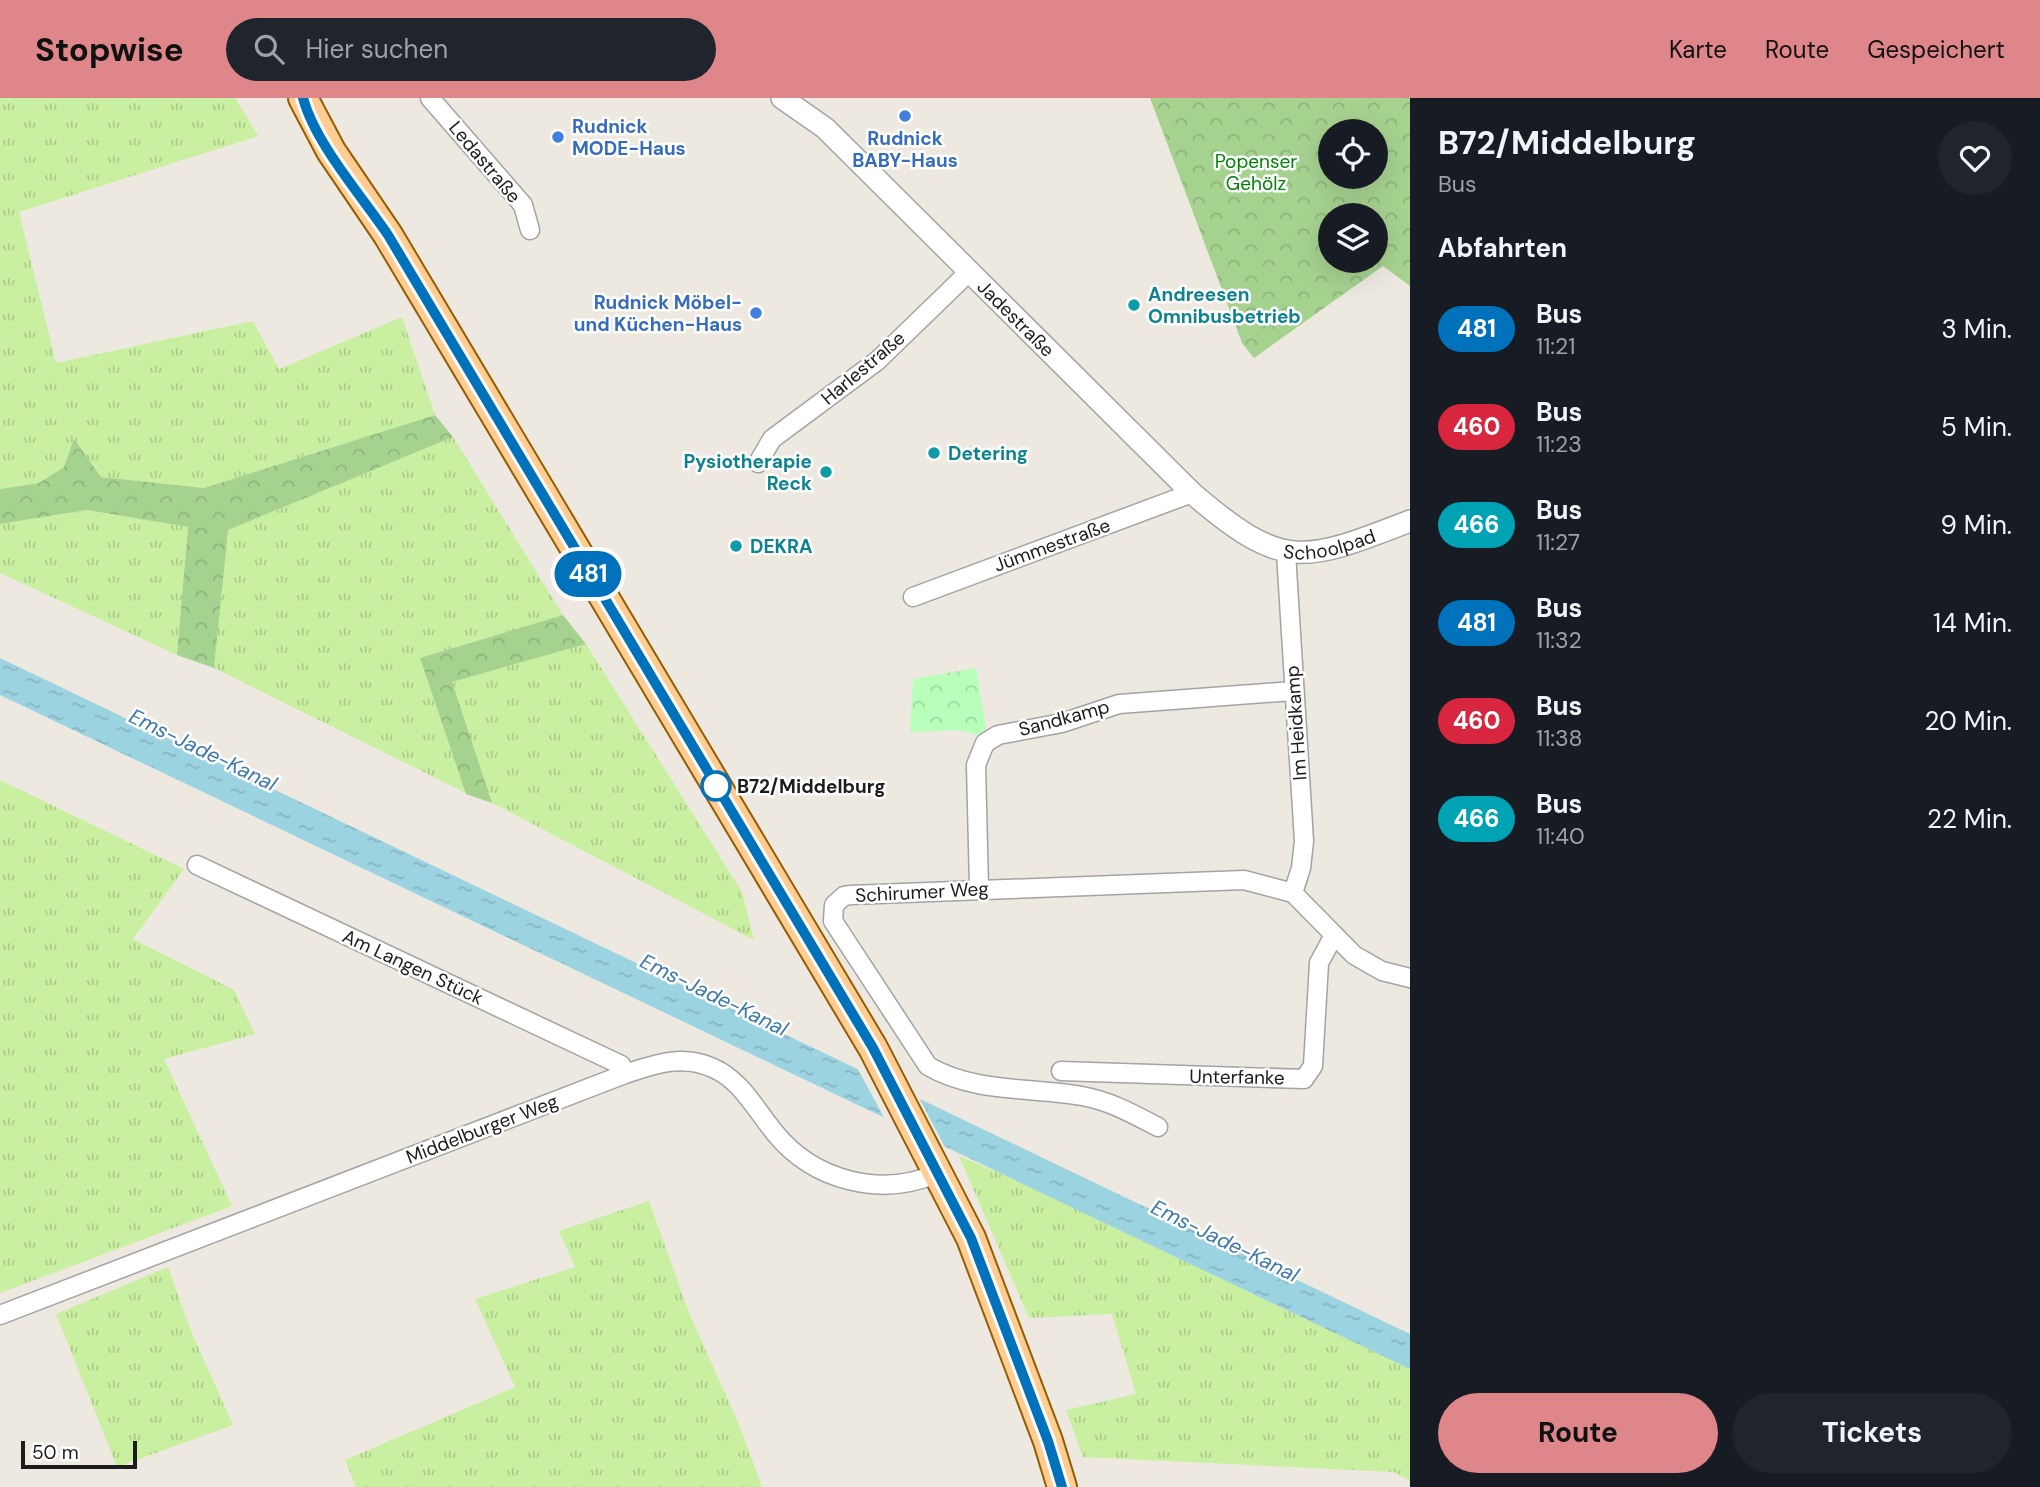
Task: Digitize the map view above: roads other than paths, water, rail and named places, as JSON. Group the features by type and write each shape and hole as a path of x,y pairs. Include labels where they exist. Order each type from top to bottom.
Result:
{"main road":[{"path":"303,98 306,109 331,151 388,235 873,1048 971,1238 992,1288 1062,1487"},
{"path":"312,98 345,146 388,235"}],"street":[{"name":"Ledastraße","path":"430,98 523,205 530,230"},
{"name":"Jadestraße","path":"782,98 825,128 1192,493 1250,540"},
{"name":"Harlestraße","path":"758,463 772,439 877,361 970,271"},
{"name":"Jümmestraße","path":"913,597 1192,493"},
{"name":"Schoolpad","path":"1250,540 1286,552 1311,553 1336,548 1410,521"},
{"name":"Im Heidkamp","path":"1286,552 1304,841 1301,868 1293,893"},
{"name":"Sandkamp","path":"979,888 976,765 985,743 998,735 1062,723 1119,704 1293,691"},
{"name":"Am Langen Stück","path":"197,865 621,1065 625,1074"},
{"name":"Schirumer Weg","path":"1158,1127 1119,1107 1083,1096 951,1079 928,1066 833,921 834,905 844,896 979,888 1244,880 1293,893"},
{"path":"1293,893 1354,955 1382,971 1410,978"},
{"name":"Unterfanke","path":"1061,1071 1304,1079 1313,1066 1319,963 1335,935"},
{"name":"Middelburger Weg","path":"0,1315 625,1074 678,1060 714,1068 742,1091 797,1158 835,1177 906,1184 937,1169"}],"water":[{"path":"0,658 1410,1334 1410,1369 0,695"}],"place":[{"name":"Rudnick BABY-Haus","path":"905,116"},
{"name":"Rudnick MODE-Haus","path":"558,137"},
{"name":"Andreesen Omnibusbetrieb","path":"1134,305"},
{"name":"Rudnick Möbel- und Küchen-Haus","path":"756,313"},
{"name":"Detering","path":"934,453"},
{"name":"Pysiotherapie Reck","path":"826,472"},
{"name":"DEKRA","path":"736,546"},
{"name":"B72/Middelburg","path":"716,786"}],"park label":[{"name":"Popenser Gehölz","path":"1256,172"}],"water label":[{"name":"Ems-Jade-Kanal","path":"203,750"},
{"name":"Ems-Jade-Kanal","path":"714,995"},
{"name":"Ems-Jade-Kanal","path":"1225,1241"}]}
